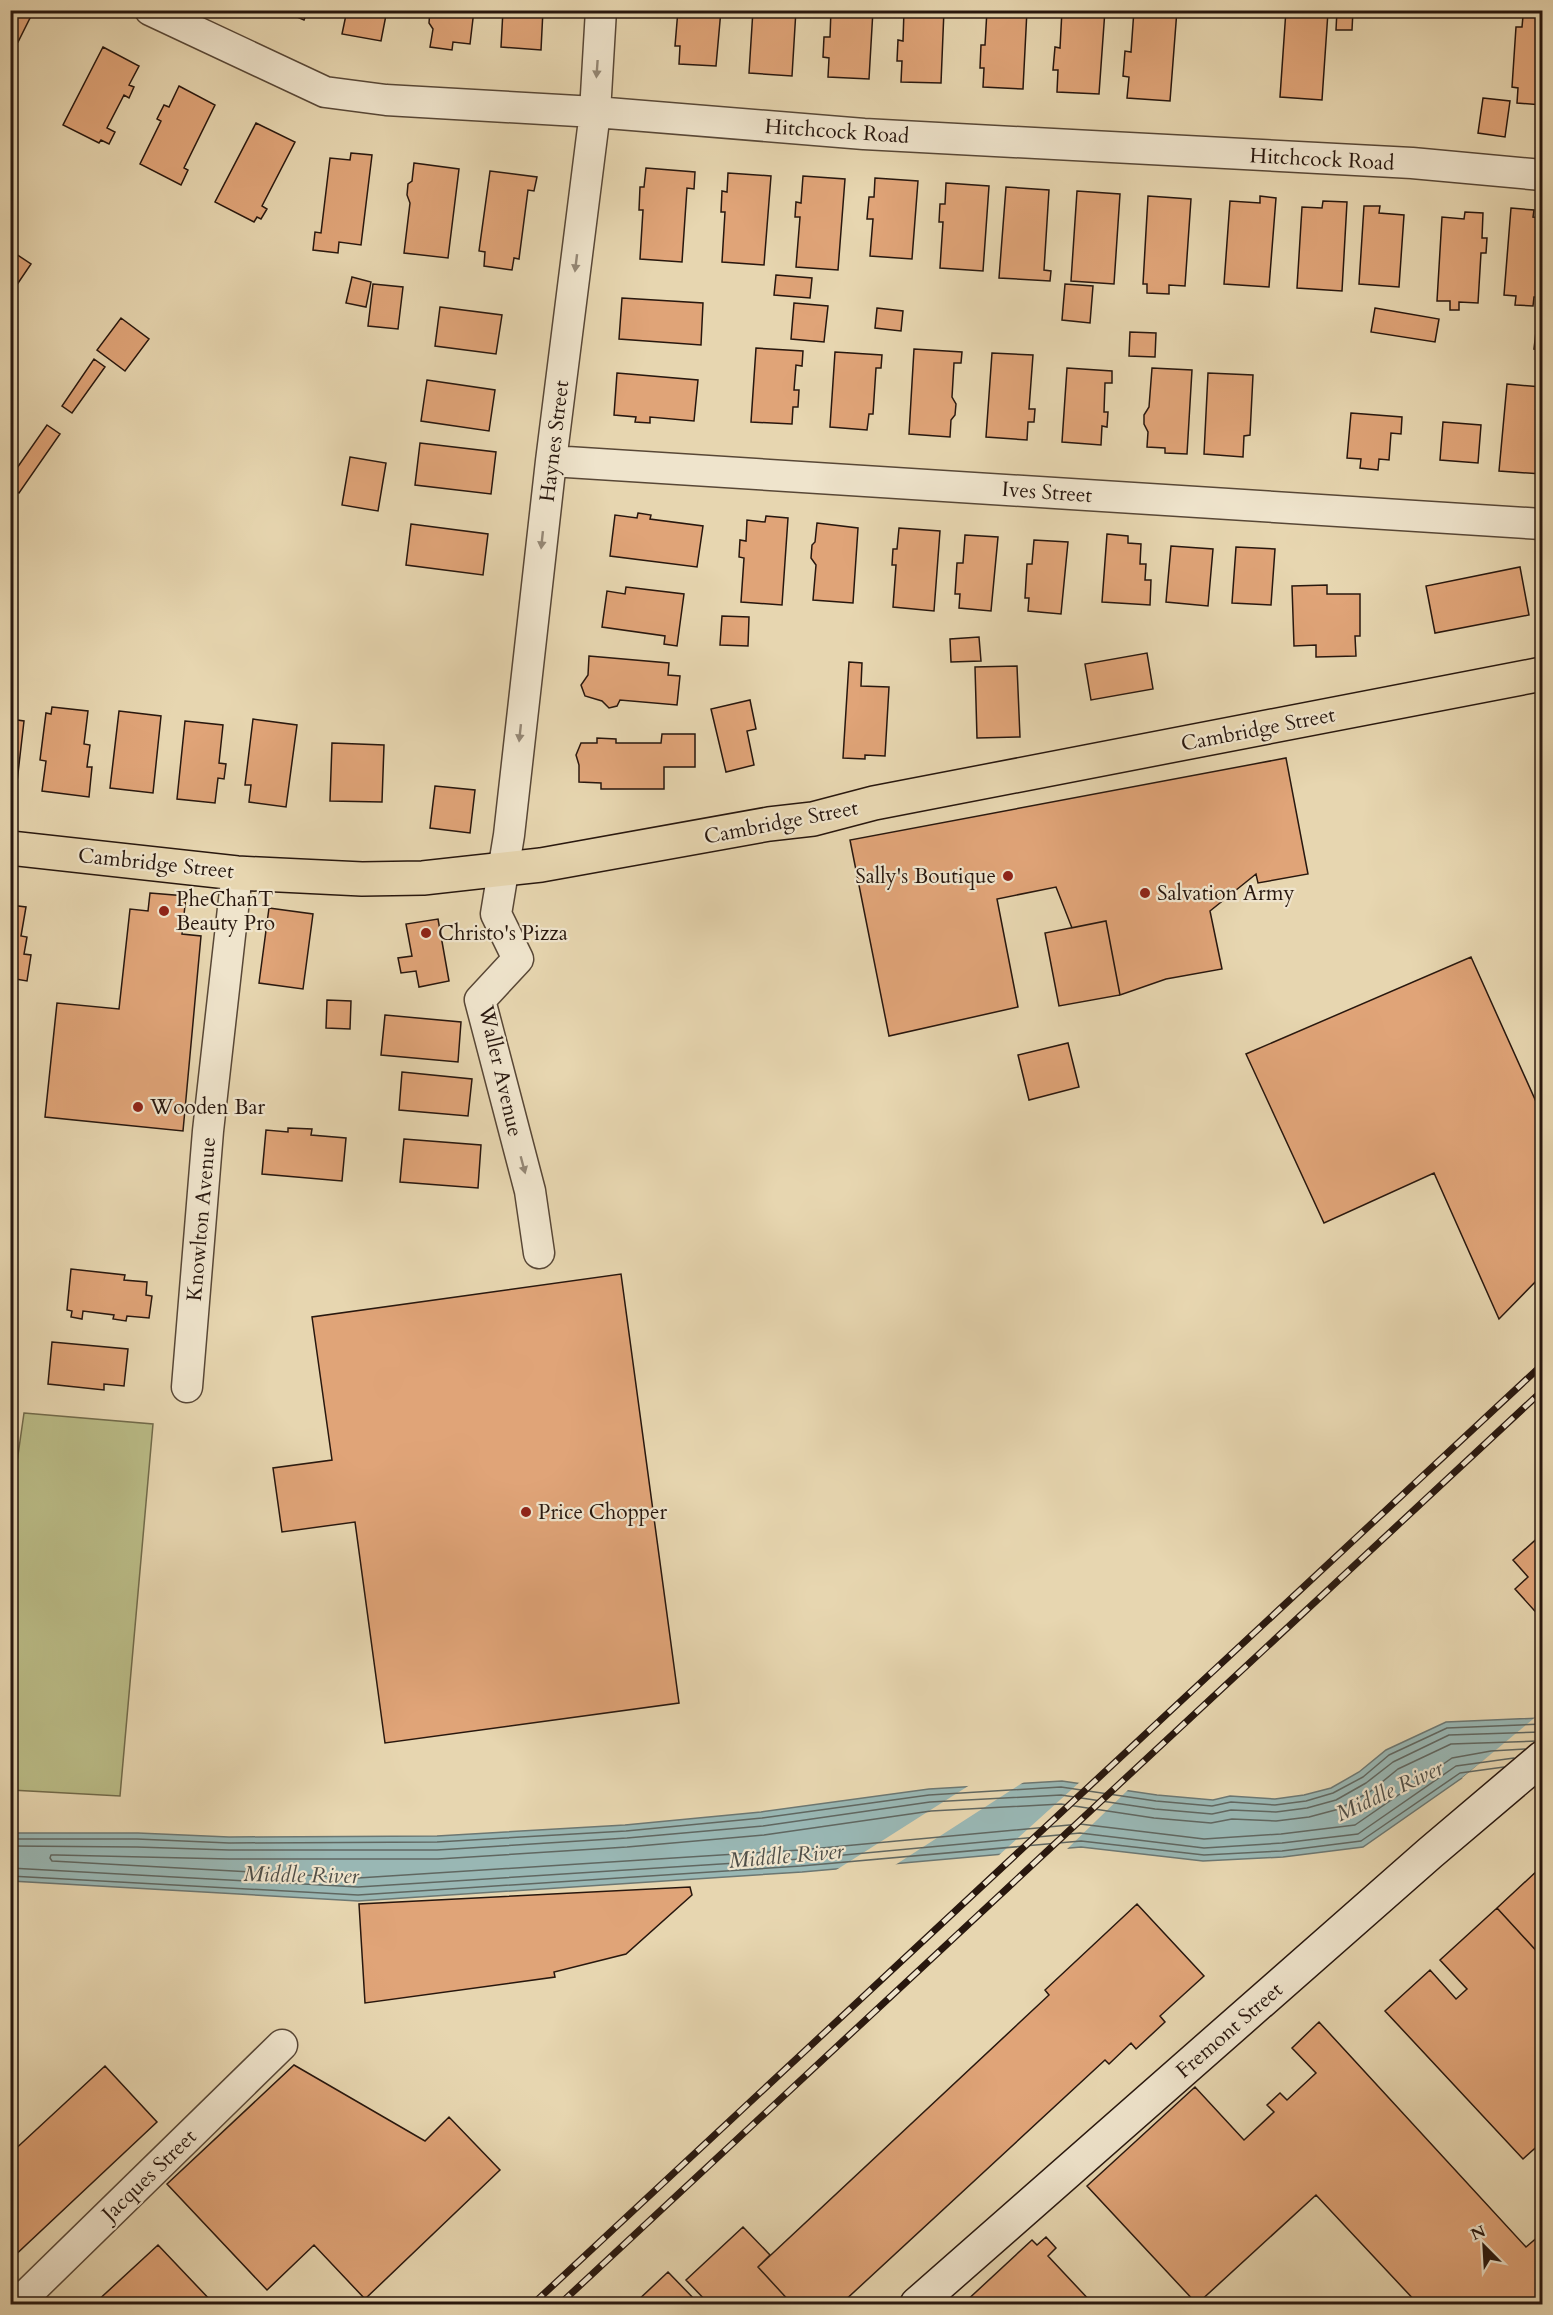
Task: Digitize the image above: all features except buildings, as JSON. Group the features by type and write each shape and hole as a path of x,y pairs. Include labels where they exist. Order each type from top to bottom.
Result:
{"main road":[{"name":"Cambridge Street","path":"10,848 237,873 362,879 423,878 503,870 563,862 768,824 813,819 874,803 1542,674"}],"street":[{"name":"Hitchcock Road","path":"150,10 325,92 386,100 595,112 864,134 1412,164 1542,175"},
{"name":"Haynes Street","path":"503,870 595,112 601,10"},
{"name":"Ives Street","path":"551,461 1542,524"},
{"name":"Waller Avenue","path":"503,870 496,914 518,959 480,1000 530,1191 539,1253"},
{"name":"Knowlton Avenue","path":"187,1387 208,1131 237,873"},
{"name":"Fremont Street","path":"917,2304 1542,1758"},
{"name":"Jacques Street","path":"16,2304 282,2045"}],"green space":[{"path":"24,1413 153,1424 120,1796 11,1790 10,1476 15,1476"}],"water":[{"name":"Middle River","path":"1539,1718 1462,1778 1363,1847 1283,1857 1203,1861 1081,1847 802,1872 358,1901 11,1881 10,1833 138,1833 229,1837 437,1836 625,1825 761,1812 929,1789 1062,1781 1157,1795 1213,1800 1230,1796 1275,1799 1331,1788 1359,1772 1386,1750 1446,1722"}],"pier":[{"path":"1538,1715 1542,1716 1542,1776 1525,1774 1465,1781 1462,1778"},
{"path":"1027,1780 892,1867 833,1872 973,1783"},
{"path":"1081,1781 1130,1788 1065,1851 998,1856"}],"railway":[{"path":"533,2304 1542,1365"},
{"path":"560,2304 1542,1391"}],"place":[{"name":"Sally's Boutique","path":"1008,876"},
{"name":"Salvation Army","path":"1145,893"},
{"name":"PheChanT Beauty Pro","path":"164,911"},
{"name":"Christo's Pizza","path":"426,933"},
{"name":"Wooden Bar","path":"138,1107"},
{"name":"Price Chopper","path":"526,1512"}]}
